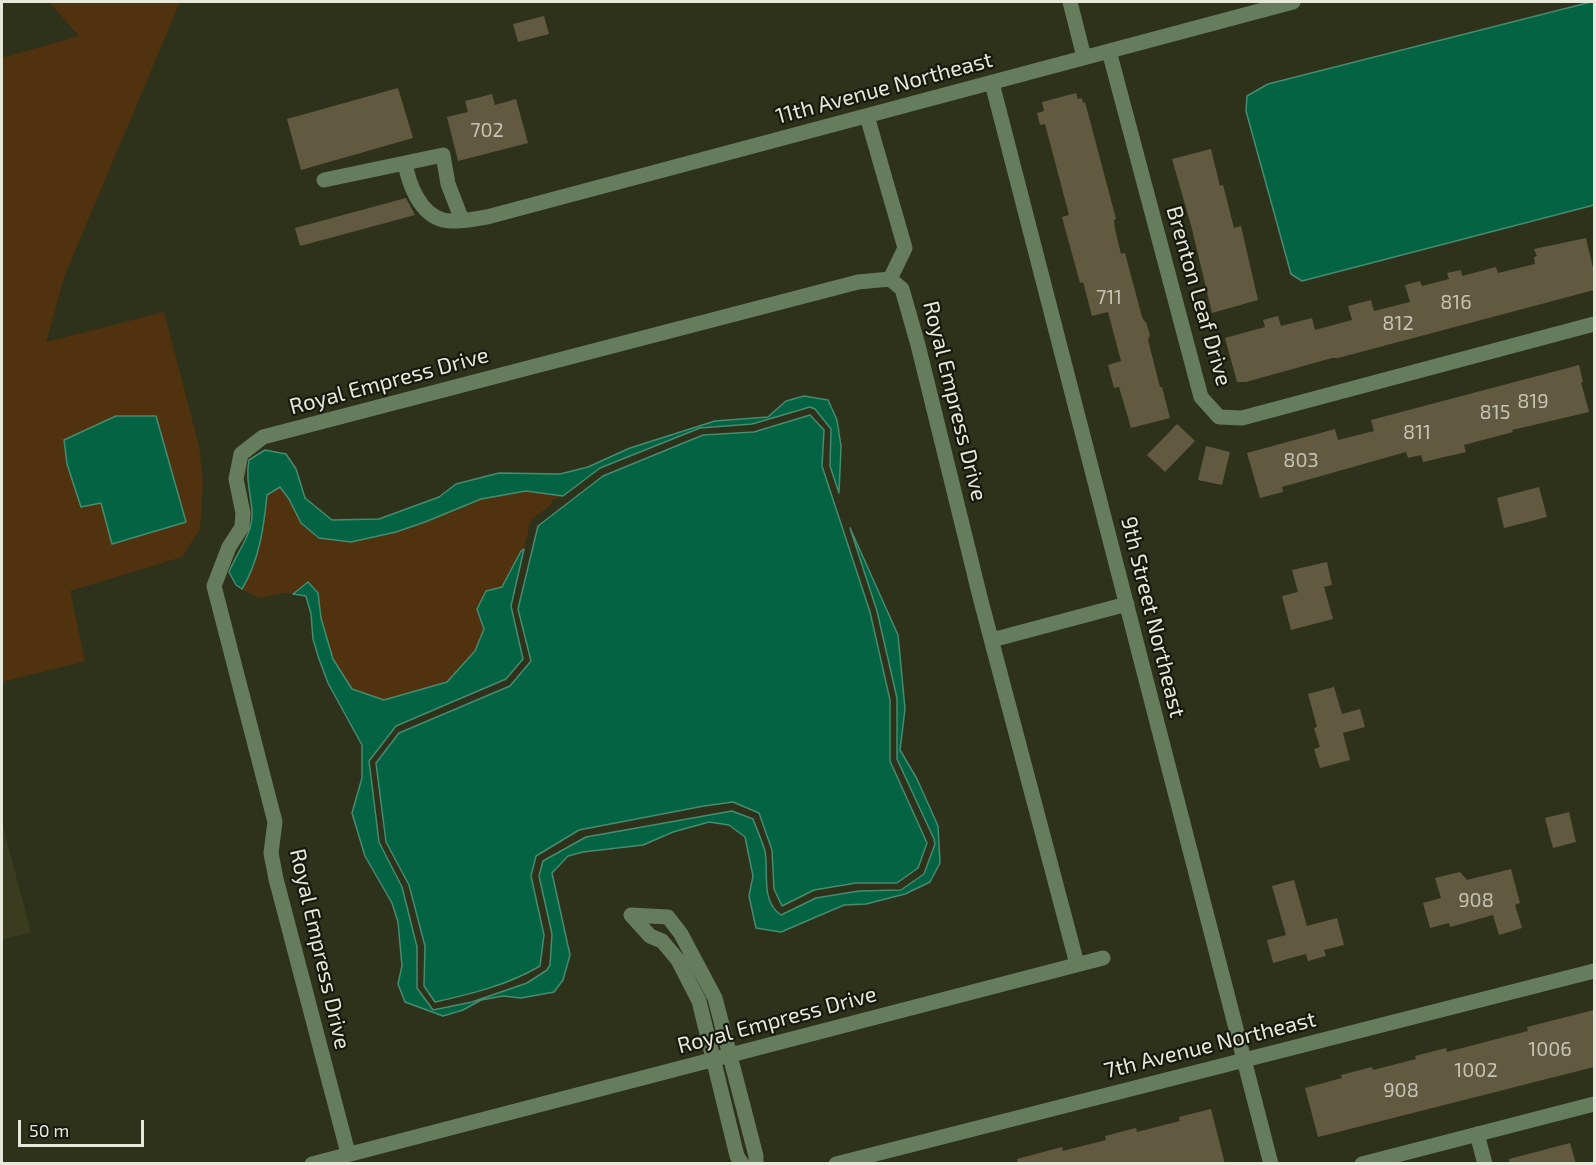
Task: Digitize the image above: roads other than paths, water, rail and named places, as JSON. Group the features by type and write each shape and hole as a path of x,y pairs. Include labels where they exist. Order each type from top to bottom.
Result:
{"street":[{"path":"1070,2 1084,57"},
{"name":"11th Avenue Northeast","path":"405,163 408,179 428,213 445,220 487,217 1293,2"},
{"name":"Brenton Leaf Drive","path":"1109,51 1201,397 1219,417 1242,418 1594,324"},
{"name":"9th Street Northeast","path":"992,83 1271,1164"},
{"path":"867,116 905,248 890,279"},
{"path":"324,180 443,155 448,184 462,220"},
{"name":"Royal Empress Drive","path":"348,1153 276,879 271,853 275,822 213,586 230,547 242,527 243,513 236,479 241,454 263,437 858,282 890,279 902,289 906,300 1077,964"},
{"path":"992,640 1126,604"},
{"path":"742,1164 737,1156 699,1001 678,960 662,941 650,936 631,915 668,917 681,934 715,998 732,1056 756,1164"},
{"name":"Royal Empress Drive","path":"312,1164 1103,958"},
{"name":"7th Avenue Northeast","path":"836,1164 1594,971"},
{"path":"1362,1164 1594,1104"},
{"path":"1477,1134 1485,1164"}]}
